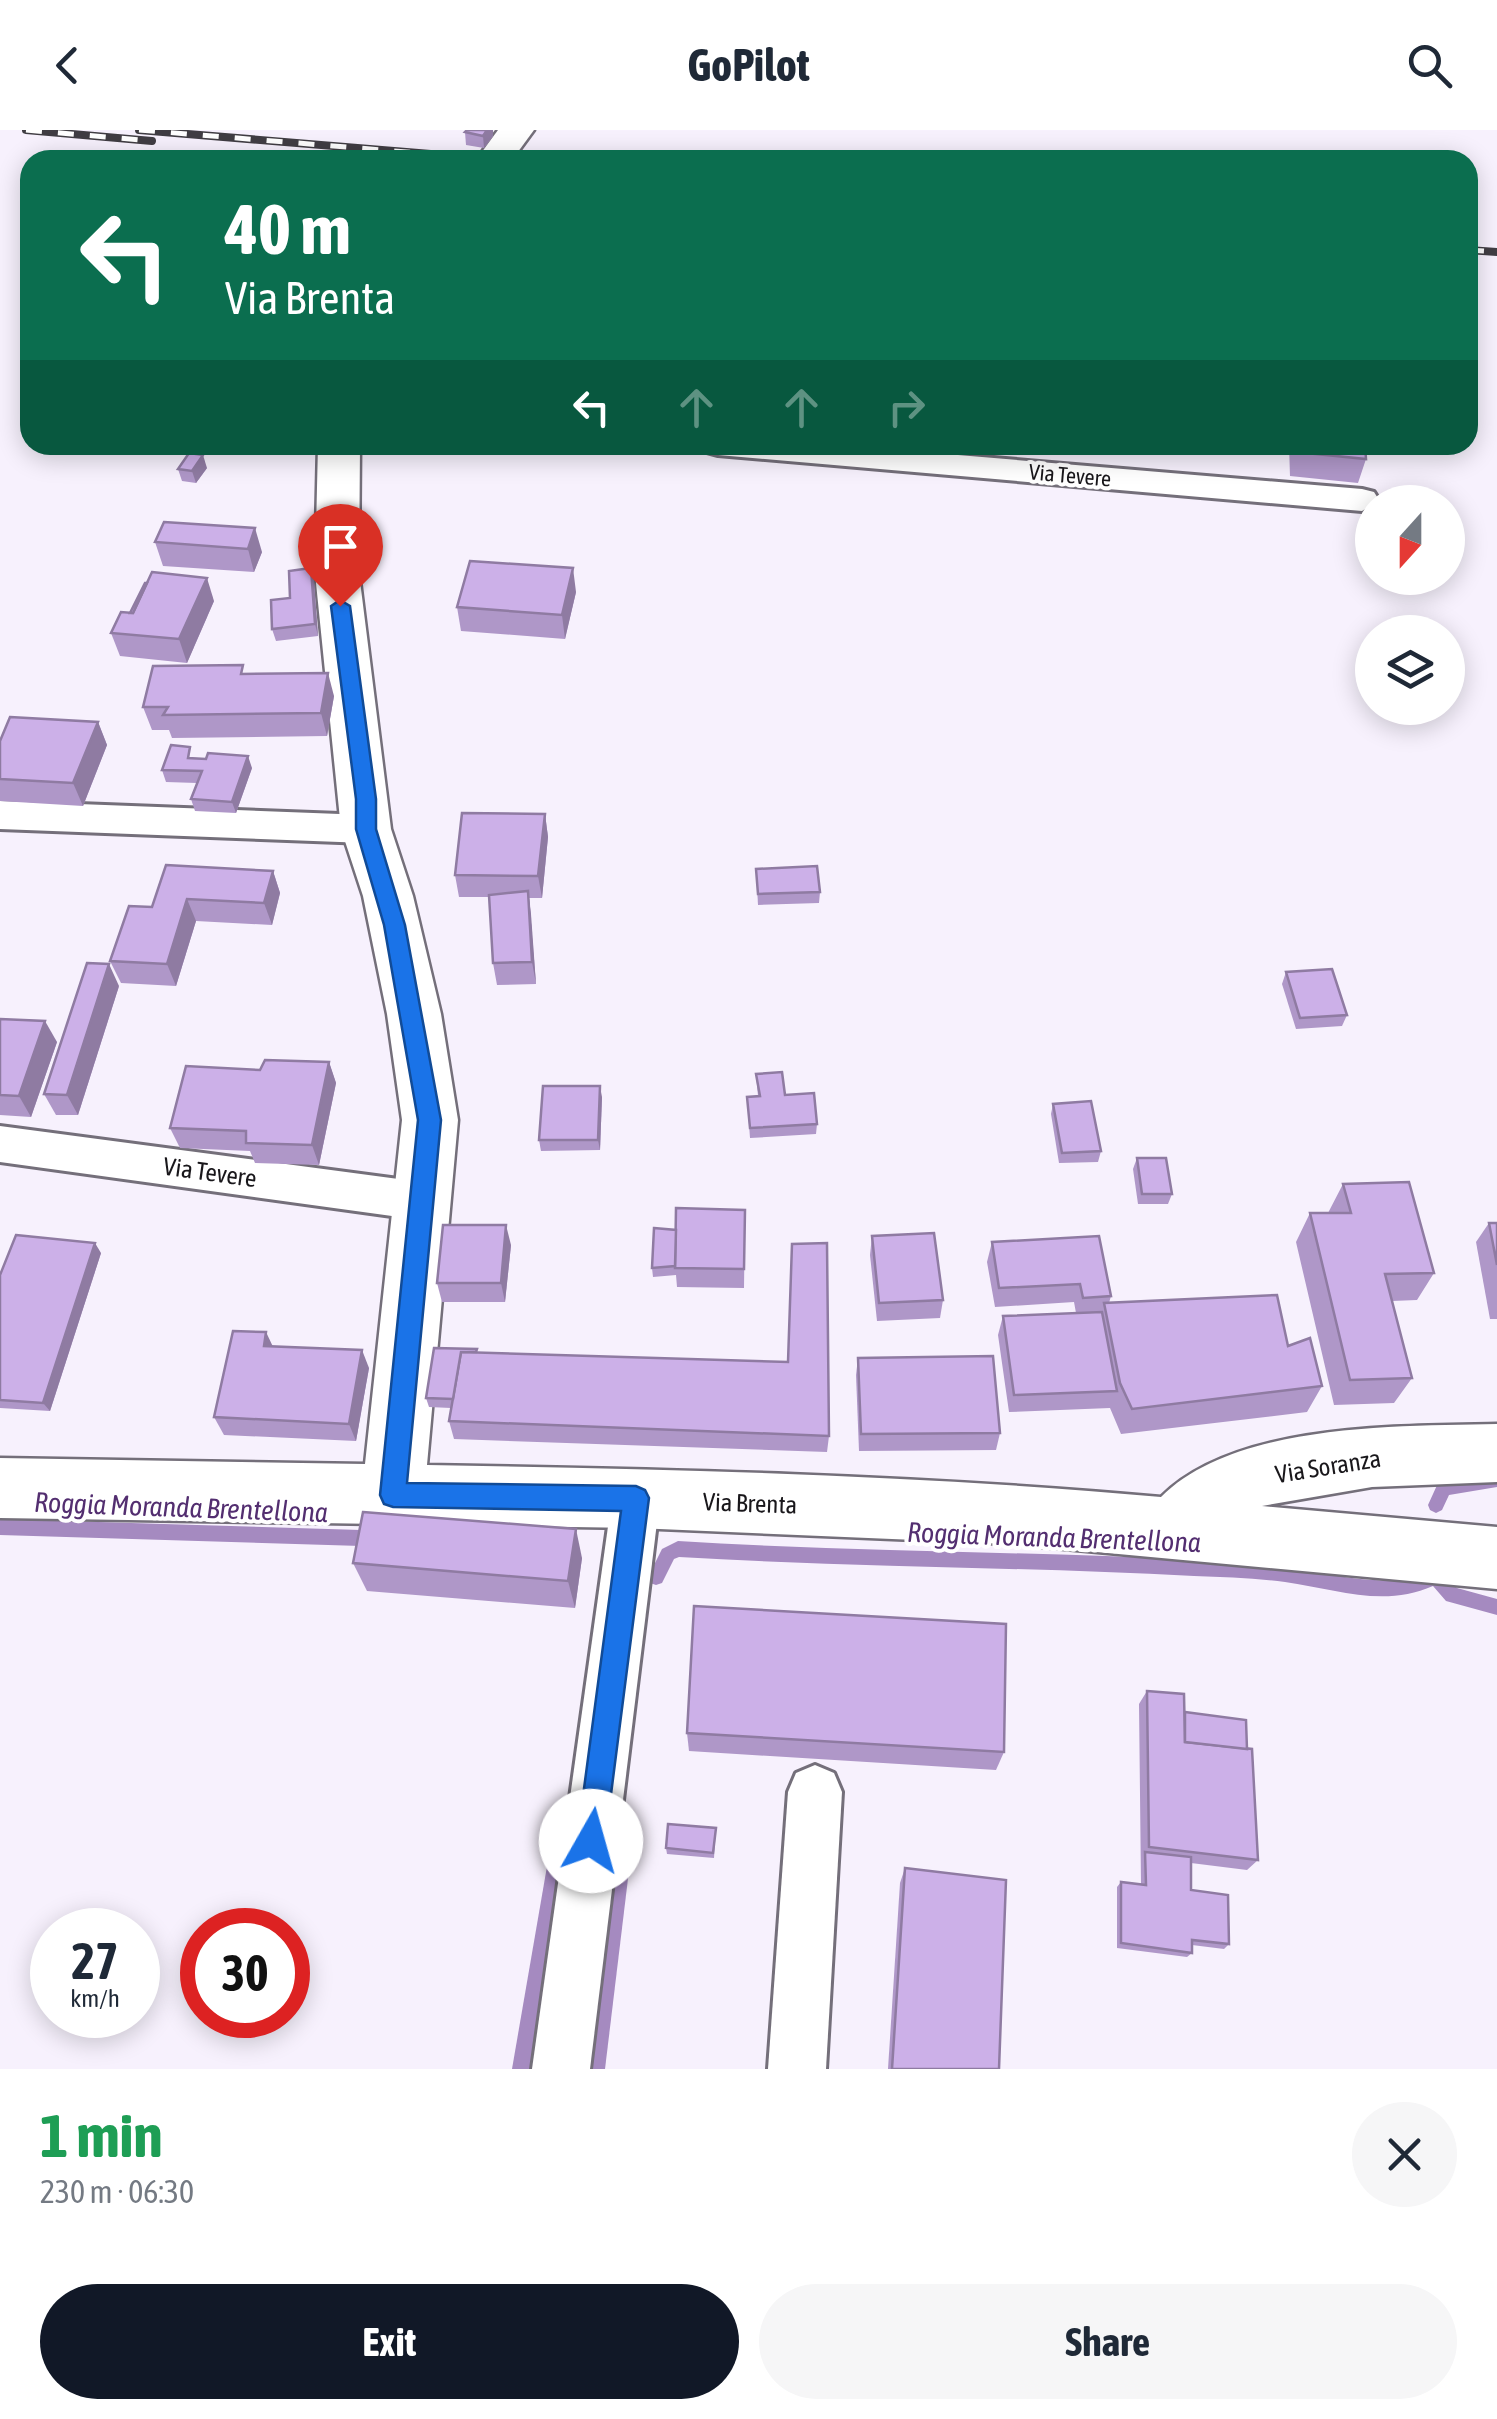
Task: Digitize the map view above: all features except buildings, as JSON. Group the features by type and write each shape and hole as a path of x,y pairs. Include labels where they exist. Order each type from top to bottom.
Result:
{"street":[{"path":"339,455 337,572 366,799 366,829 388,896 417,1032 430,1120 393,1495"},
{"name":"Via Tevere","path":"835,455 1355,499"},
{"path":"0,815 366,829"},
{"name":"Via Tevere","path":"0,1144 421,1201"},
{"name":"Via Soranza","path":"1176,1526 1198,1499 1266,1475 1318,1464 1406,1455 1497,1453"},
{"name":"Via Brenta","path":"0,1488 636,1498 1010,1514 1497,1558"},
{"path":"561,2069 636,1498"},
{"path":"797,2069 815,1792"}],"waterway":[{"name":"Roggia Moranda Brentellona","path":"1436,1505 1444,1488 1497,1480"},
{"name":"Roggia Moranda Brentellona","path":"0,1527 361,1538"},
{"name":"Roggia Moranda Brentellona","path":"656,1577 668,1554 678,1549 1265,1572 1375,1589 1417,1585 1436,1577 1452,1595 1497,1607"},
{"path":"521,2069 564,1820"},
{"path":"596,2069 625,1829"}],"railway":[{"path":"26,130 152,141"},
{"path":"139,130 382,150"},
{"path":"1478,251 1497,252"}],"route":[{"path":"340,606 366,799 366,829 395,925 430,1120 402,1435 393,1495 636,1498 591,1841"}]}
